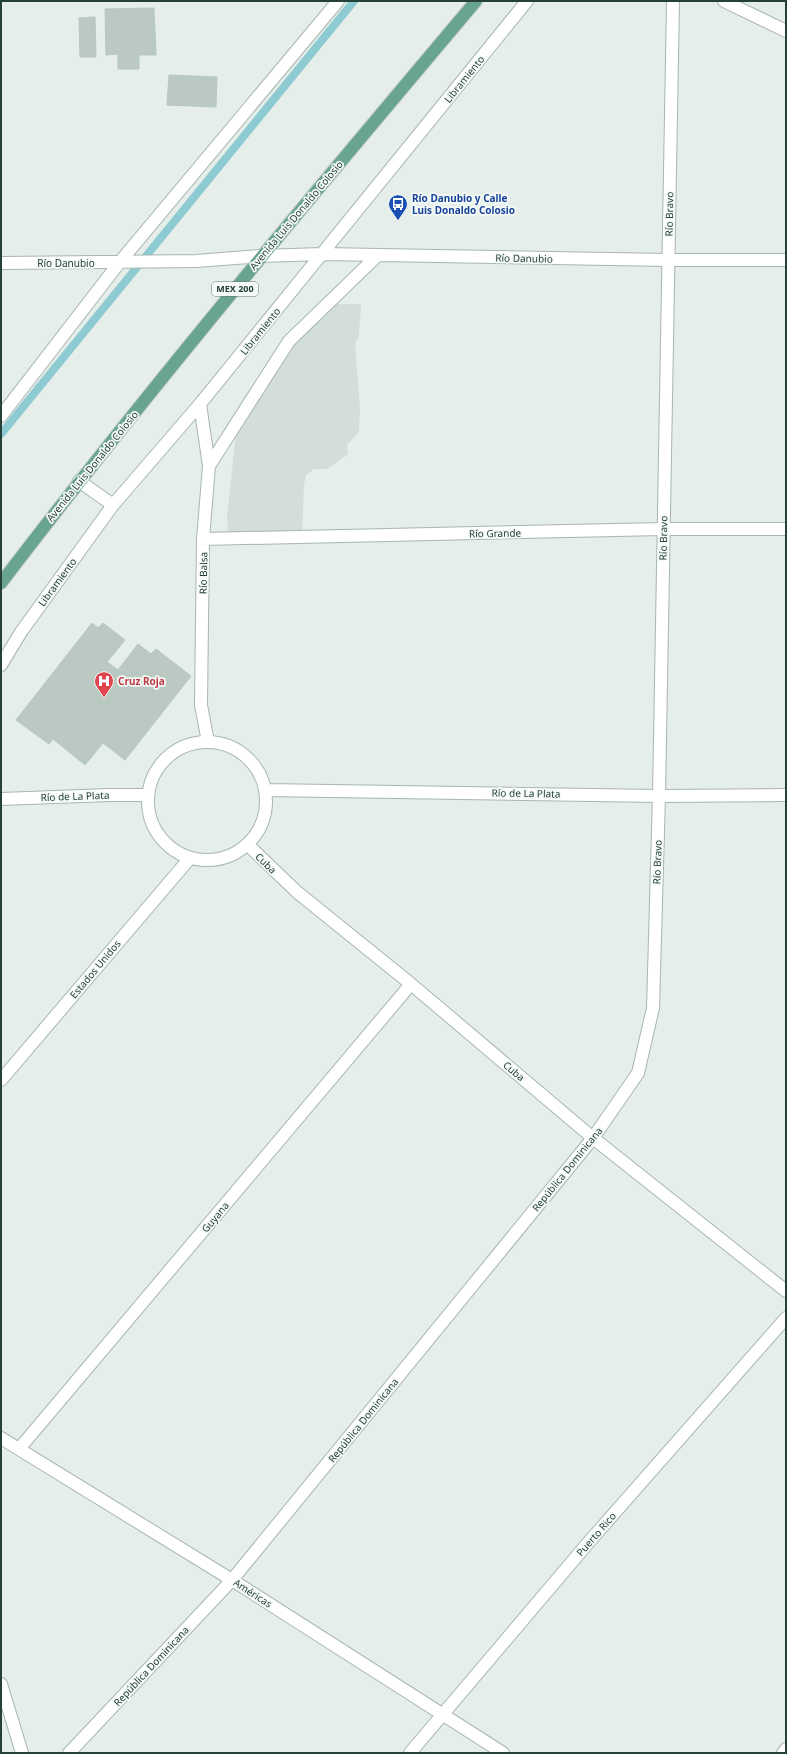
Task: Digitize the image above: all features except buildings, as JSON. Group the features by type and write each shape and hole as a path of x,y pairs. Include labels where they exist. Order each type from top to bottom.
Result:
{"main road":[{"name":"Avenida Luis Donaldo Colosio","path":"1,583 79,481 261,256 476,1"}],"street":[{"path":"1,416 338,1"},
{"name":"Libramiento","path":"1,665 21,632 112,505 200,404 527,1"},
{"name":"Río Bravo","path":"638,1073 653,1008 660,796 663,529 673,1"},
{"path":"724,1 786,31"},
{"name":"Río Danubio","path":"1,263 125,263 196,261 261,256 322,254 668,260 786,260"},
{"path":"209,466 289,341 377,256"},
{"name":"Río Balsa","path":"200,404 209,466 203,539 201,705 208,742"},
{"path":"79,481 112,505"},
{"name":"Río Grande","path":"203,539 663,529 786,529"},
{"path":"208,742 228,746 245,756 258,771 266,790 266,810 260,829 248,845 230,856 210,861 190,858 167,844 152,822 148,795 152,778 170,756 190,745 208,742"},
{"name":"Río de La Plata","path":"266,790 660,796 786,795"},
{"name":"Río de La Plata","path":"1,799 148,795"},
{"name":"Cuba","path":"248,845 297,892 410,984 593,1138 786,1291"},
{"name":"Estados Unidos","path":"1,1080 190,858"},
{"name":"Guyana","path":"19,1449 410,984"},
{"name":"República Dominicana","path":"69,1753 232,1580 593,1138 638,1073"},
{"name":"Puerto Rico","path":"410,1753 441,1714 786,1318"},
{"name":"Américas","path":"1,1438 232,1580 503,1753"},
{"path":"1,1684 22,1753"},
{"path":"783,1753 786,1749"}],"shaded area":[{"path":"329,304 361,304 359,336 355,343 360,408 359,432 347,445 348,454 327,469 314,469 306,475 304,484 302,536 228,537 227,517 237,424 290,344"}],"waterway":[{"path":"1,434 354,1"}],"place":[{"name":"Río Danubio y Calle Luis Donaldo Colosio","path":"398,221"},
{"name":"Cruz Roja","path":"104,698"}]}
